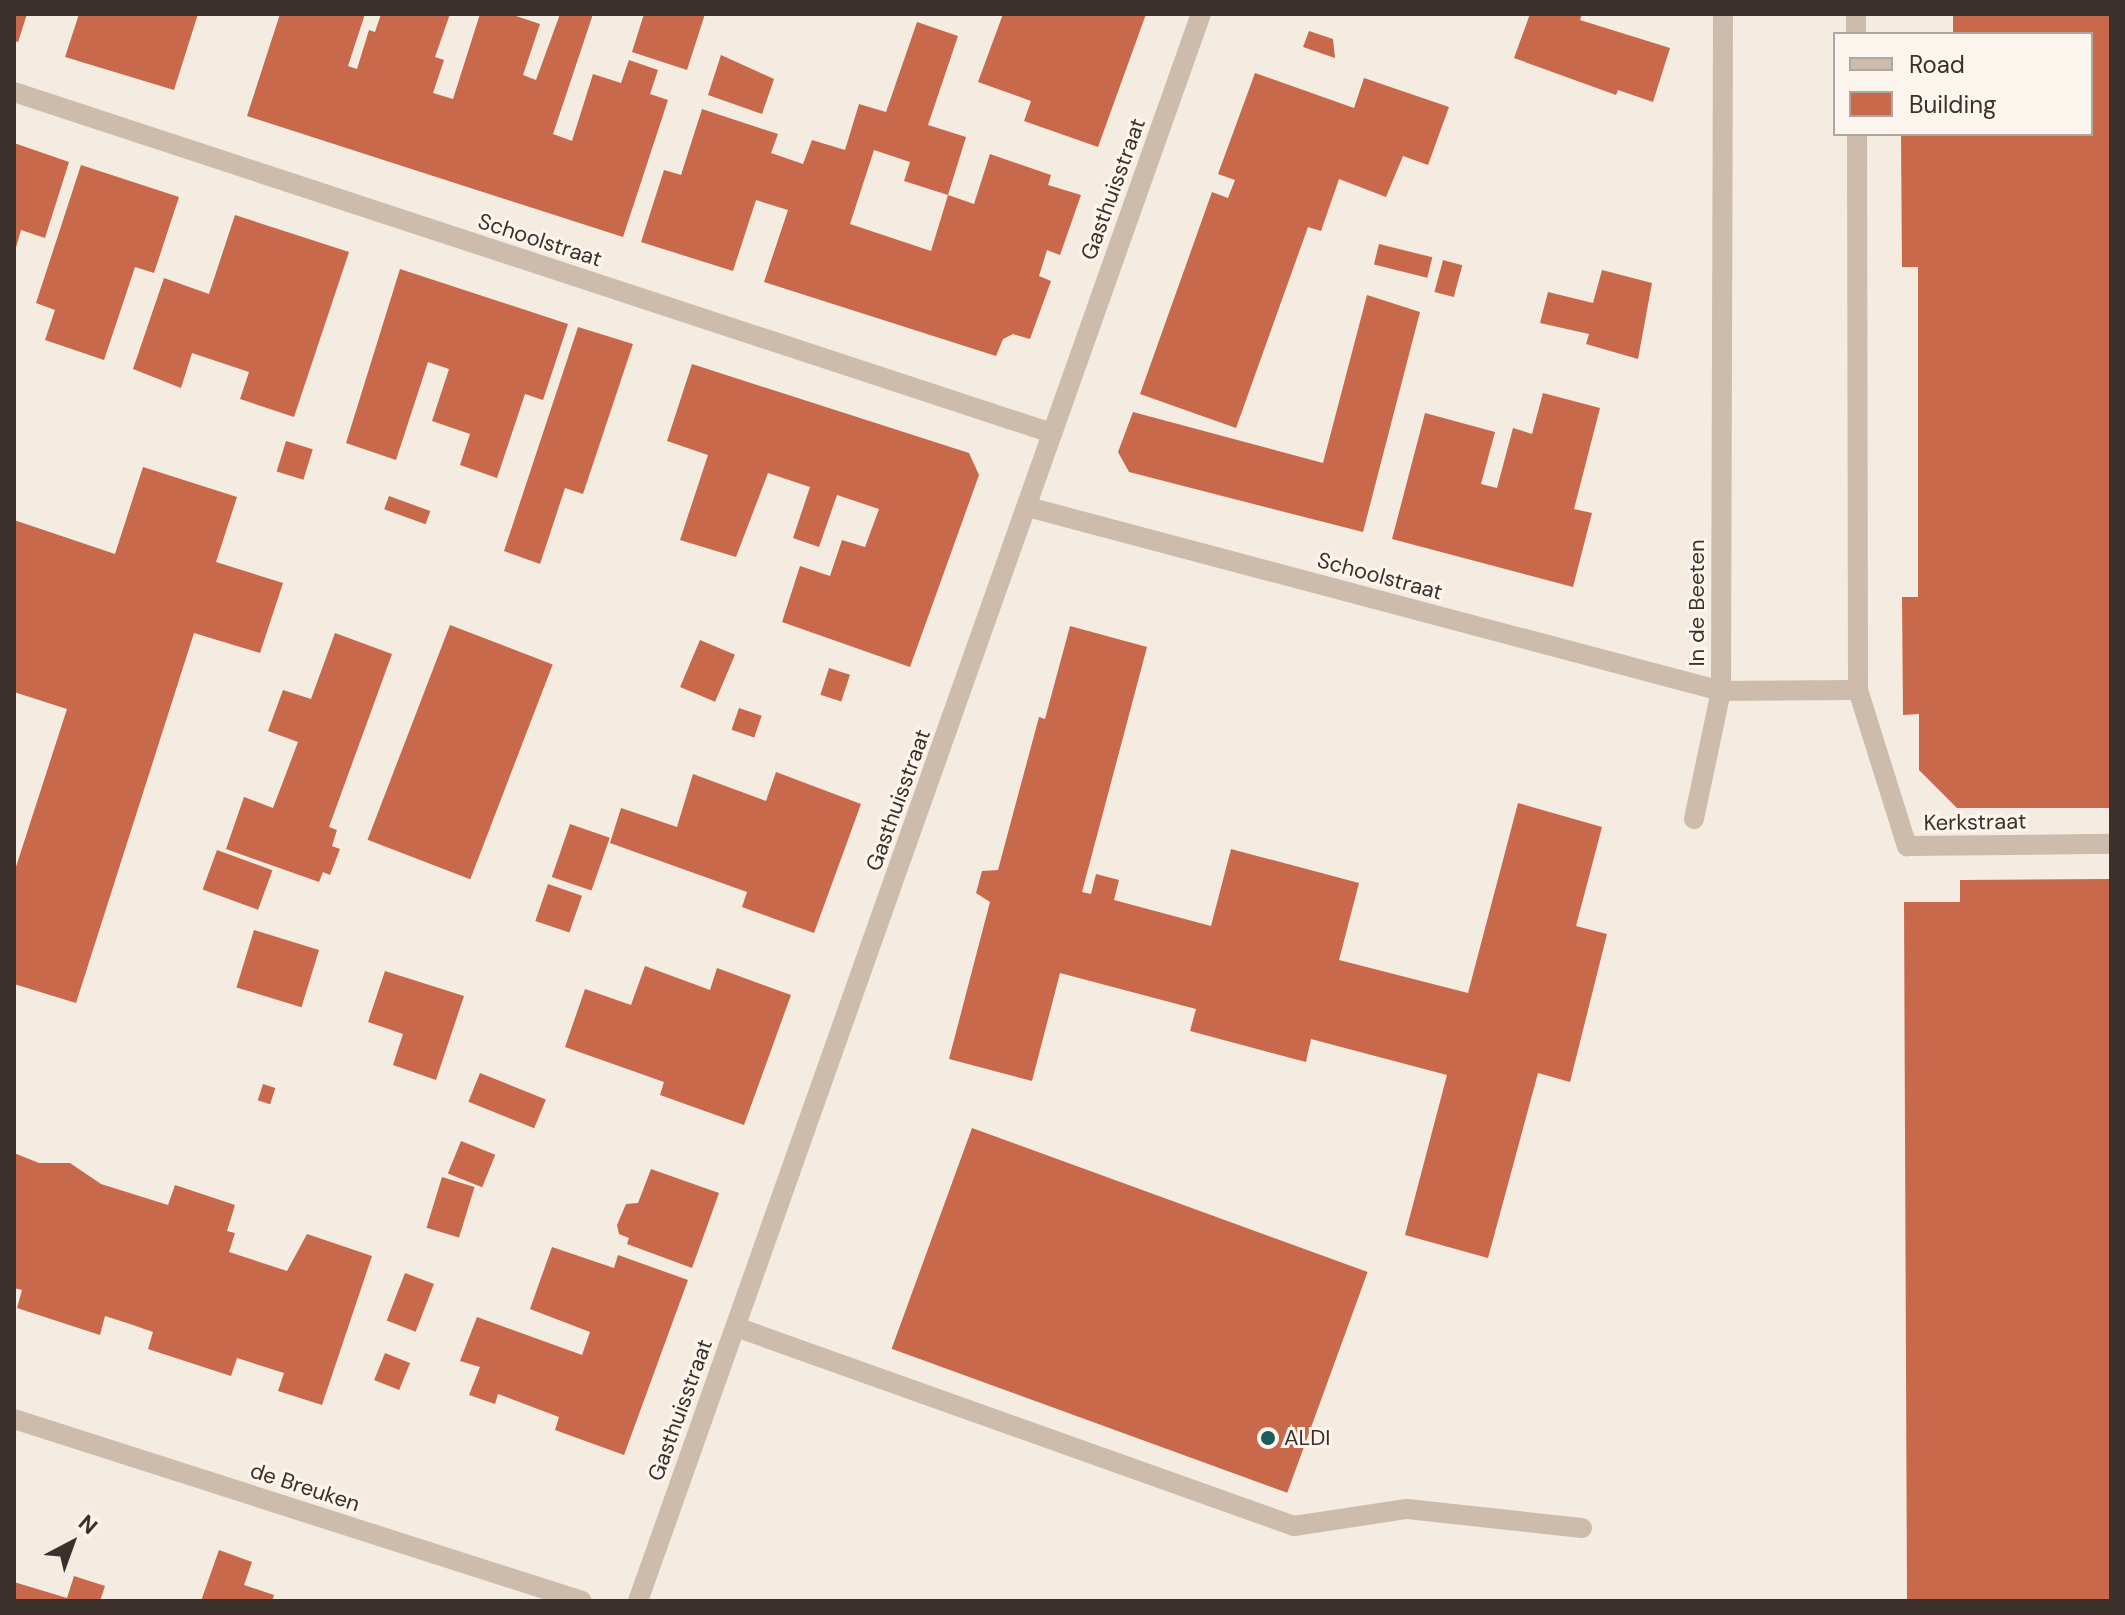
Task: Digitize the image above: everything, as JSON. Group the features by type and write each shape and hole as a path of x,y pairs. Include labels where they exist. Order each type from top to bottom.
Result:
{"street":[{"name":"Gasthuisstraat","path":"638,1601 1201,14"},
{"name":"In de Beeten","path":"1723,14 1721,691 1858,690"},
{"name":"Schoolstraat","path":"14,92 1052,433"},
{"path":"1857,136 1858,690"},
{"name":"Schoolstraat","path":"1028,507 1721,691"},
{"name":"Kerkstraat","path":"1858,690 1907,846 2111,844"},
{"path":"1694,819 1721,691"},
{"path":"736,1327 1294,1526 1407,1509 1582,1528"},
{"name":"de Breuken","path":"14,1419 582,1601"}],"building":[{"path":"14,14 27,14 18,42 14,41"},
{"path":"79,14 198,14 174,90 65,57"},
{"path":"280,14 365,14 348,66 357,69 369,30 375,32 381,14 450,14 435,57 444,60 433,93 453,99 480,14 510,14 540,24 523,75 536,80 560,14 593,14 553,134 572,141 593,74 621,83 629,60 658,70 650,94 668,100 623,237 247,116"},
{"path":"644,14 705,14 687,70 632,52"},
{"path":"1003,14 1146,14 1098,147 1024,121 1031,101 978,82"},
{"path":"1530,14 1582,14 1580,20 1670,48 1653,102 1618,90 1616,95 1514,58"},
{"path":"1953,14 2111,14 2111,808 1957,808 1919,770 1919,714 1903,715 1902,597 1918,597 1918,267 1902,267 1901,136 2093,136 2093,32 1953,32"},
{"path":"917,22 958,36 928,125 966,137 948,195 974,204 990,154 1051,175 1048,185 1081,195 1060,255 1047,250 1039,276 1051,281 1030,339 1013,334 1003,339 996,356 764,282 788,210 756,200 733,271 641,242 664,170 681,175 702,109 778,134 771,153 803,164 812,140 845,150 859,104 886,112","holes":["874,150 910,162 904,181 948,195 931,251 850,224"]},
{"path":"1309,31 1333,39 1335,58 1303,47"},
{"path":"721,55 774,79 762,114 708,95"},
{"path":"1255,73 1354,108 1364,78 1449,107 1428,165 1403,156 1386,197 1339,179 1321,231 1308,227 1236,428 1140,394 1212,192 1228,198 1235,180 1218,174"},
{"path":"14,143 69,162 45,238 21,230 15,251"},
{"path":"81,165 179,197 154,273 135,267 104,360 45,340 55,310 36,303"},
{"path":"235,215 349,252 294,417 240,399 249,372 192,353 181,388 133,369 164,278 209,294"},
{"path":"1379,244 1432,257 1427,278 1374,264"},
{"path":"1443,260 1462,265 1454,297 1434,292"},
{"path":"400,269 568,324 543,400 525,394 497,478 460,465 470,434 432,421 449,369 428,362 396,460 346,443"},
{"path":"1602,270 1652,283 1638,359 1586,344 1589,334 1540,323 1548,292 1593,303"},
{"path":"1367,295 1420,312 1363,532 1129,472 1118,452 1133,412 1323,463"},
{"path":"578,327 633,344 583,494 565,488 540,564 504,551"},
{"path":"692,364 969,453 979,475 910,667 782,622 800,566 830,576 842,540 865,547 879,509 837,495 819,547 793,538 810,487 768,473 736,557 680,540 708,455 667,441"},
{"path":"1543,393 1600,408 1574,509 1592,513 1573,587 1392,539 1425,413 1495,432 1481,484 1497,488 1513,428 1532,434"},
{"path":"286,441 313,449 303,480 277,472"},
{"path":"143,467 237,497 216,562 283,583 260,653 194,633 76,1003 14,984 14,873 67,709 14,692 14,520 115,554"},
{"path":"389,496 430,511 426,524 384,509"},
{"path":"450,625 553,664 470,879 368,840"},
{"path":"1070,626 1147,647 1082,892 1091,894 1096,874 1119,880 1114,900 1211,926 1231,849 1359,883 1339,960 1468,993 1518,803 1602,827 1576,926 1607,934 1570,1082 1538,1073 1488,1258 1405,1235 1447,1075 1311,1039 1306,1062 1190,1031 1196,1009 1060,973 1032,1081 949,1059 990,902 976,893 982,871 998,870 1039,717 1045,719"},
{"path":"335,633 392,654 329,827 337,830 332,846 340,849 330,875 323,872 319,882 226,849 244,797 273,808 298,742 268,731 283,690 311,699"},
{"path":"700,640 735,655 715,702 680,687"},
{"path":"829,668 850,675 841,701 820,695"},
{"path":"739,708 762,716 754,738 732,730"},
{"path":"776,772 861,804 814,933 742,907 747,892 610,843 621,808 677,827 693,774 766,801"},
{"path":"570,824 610,838 591,891 552,877"},
{"path":"217,850 272,870 258,910 203,889"},
{"path":"2111,879 2111,1601 1907,1601 1904,902 1960,902 1960,880"},
{"path":"548,884 582,896 569,933 535,921"},
{"path":"254,930 319,950 301,1007 236,987"},
{"path":"645,966 710,990 717,968 791,995 744,1125 660,1095 664,1082 565,1047 585,989 631,1005"},
{"path":"385,971 464,996 436,1080 393,1065 403,1034 368,1022"},
{"path":"480,1073 546,1100 534,1128 468,1102"},
{"path":"263,1084 275,1088 270,1104 258,1100"},
{"path":"972,1128 1368,1272 1287,1493 892,1349"},
{"path":"461,1141 495,1155 482,1187 448,1173"},
{"path":"14,1153 39,1163 70,1163 101,1184 168,1205 175,1185 235,1205 227,1231 235,1233 229,1252 287,1271 307,1234 372,1256 322,1405 278,1391 284,1373 237,1358 231,1376 148,1349 153,1332 105,1316 100,1335 17,1308 22,1290 14,1288"},
{"path":"651,1169 719,1193 692,1268 627,1244 629,1238 619,1234 617,1225 626,1204 638,1203"},
{"path":"442,1177 475,1187 459,1238 427,1228"},
{"path":"552,1247 614,1268 618,1255 688,1280 624,1455 555,1430 559,1417 498,1394 495,1404 469,1395 480,1367 460,1361 477,1317 582,1355 590,1332 530,1309"},
{"path":"405,1273 434,1284 416,1332 387,1321"},
{"path":"385,1353 410,1363 399,1390 374,1380"},
{"path":"219,1550 252,1562 244,1585 274,1595 272,1601 201,1601"},
{"path":"74,1576 105,1586 100,1601 14,1601 14,1582 67,1598"}],"place":[{"name":"ALDI","path":"1268,1438"}]}
